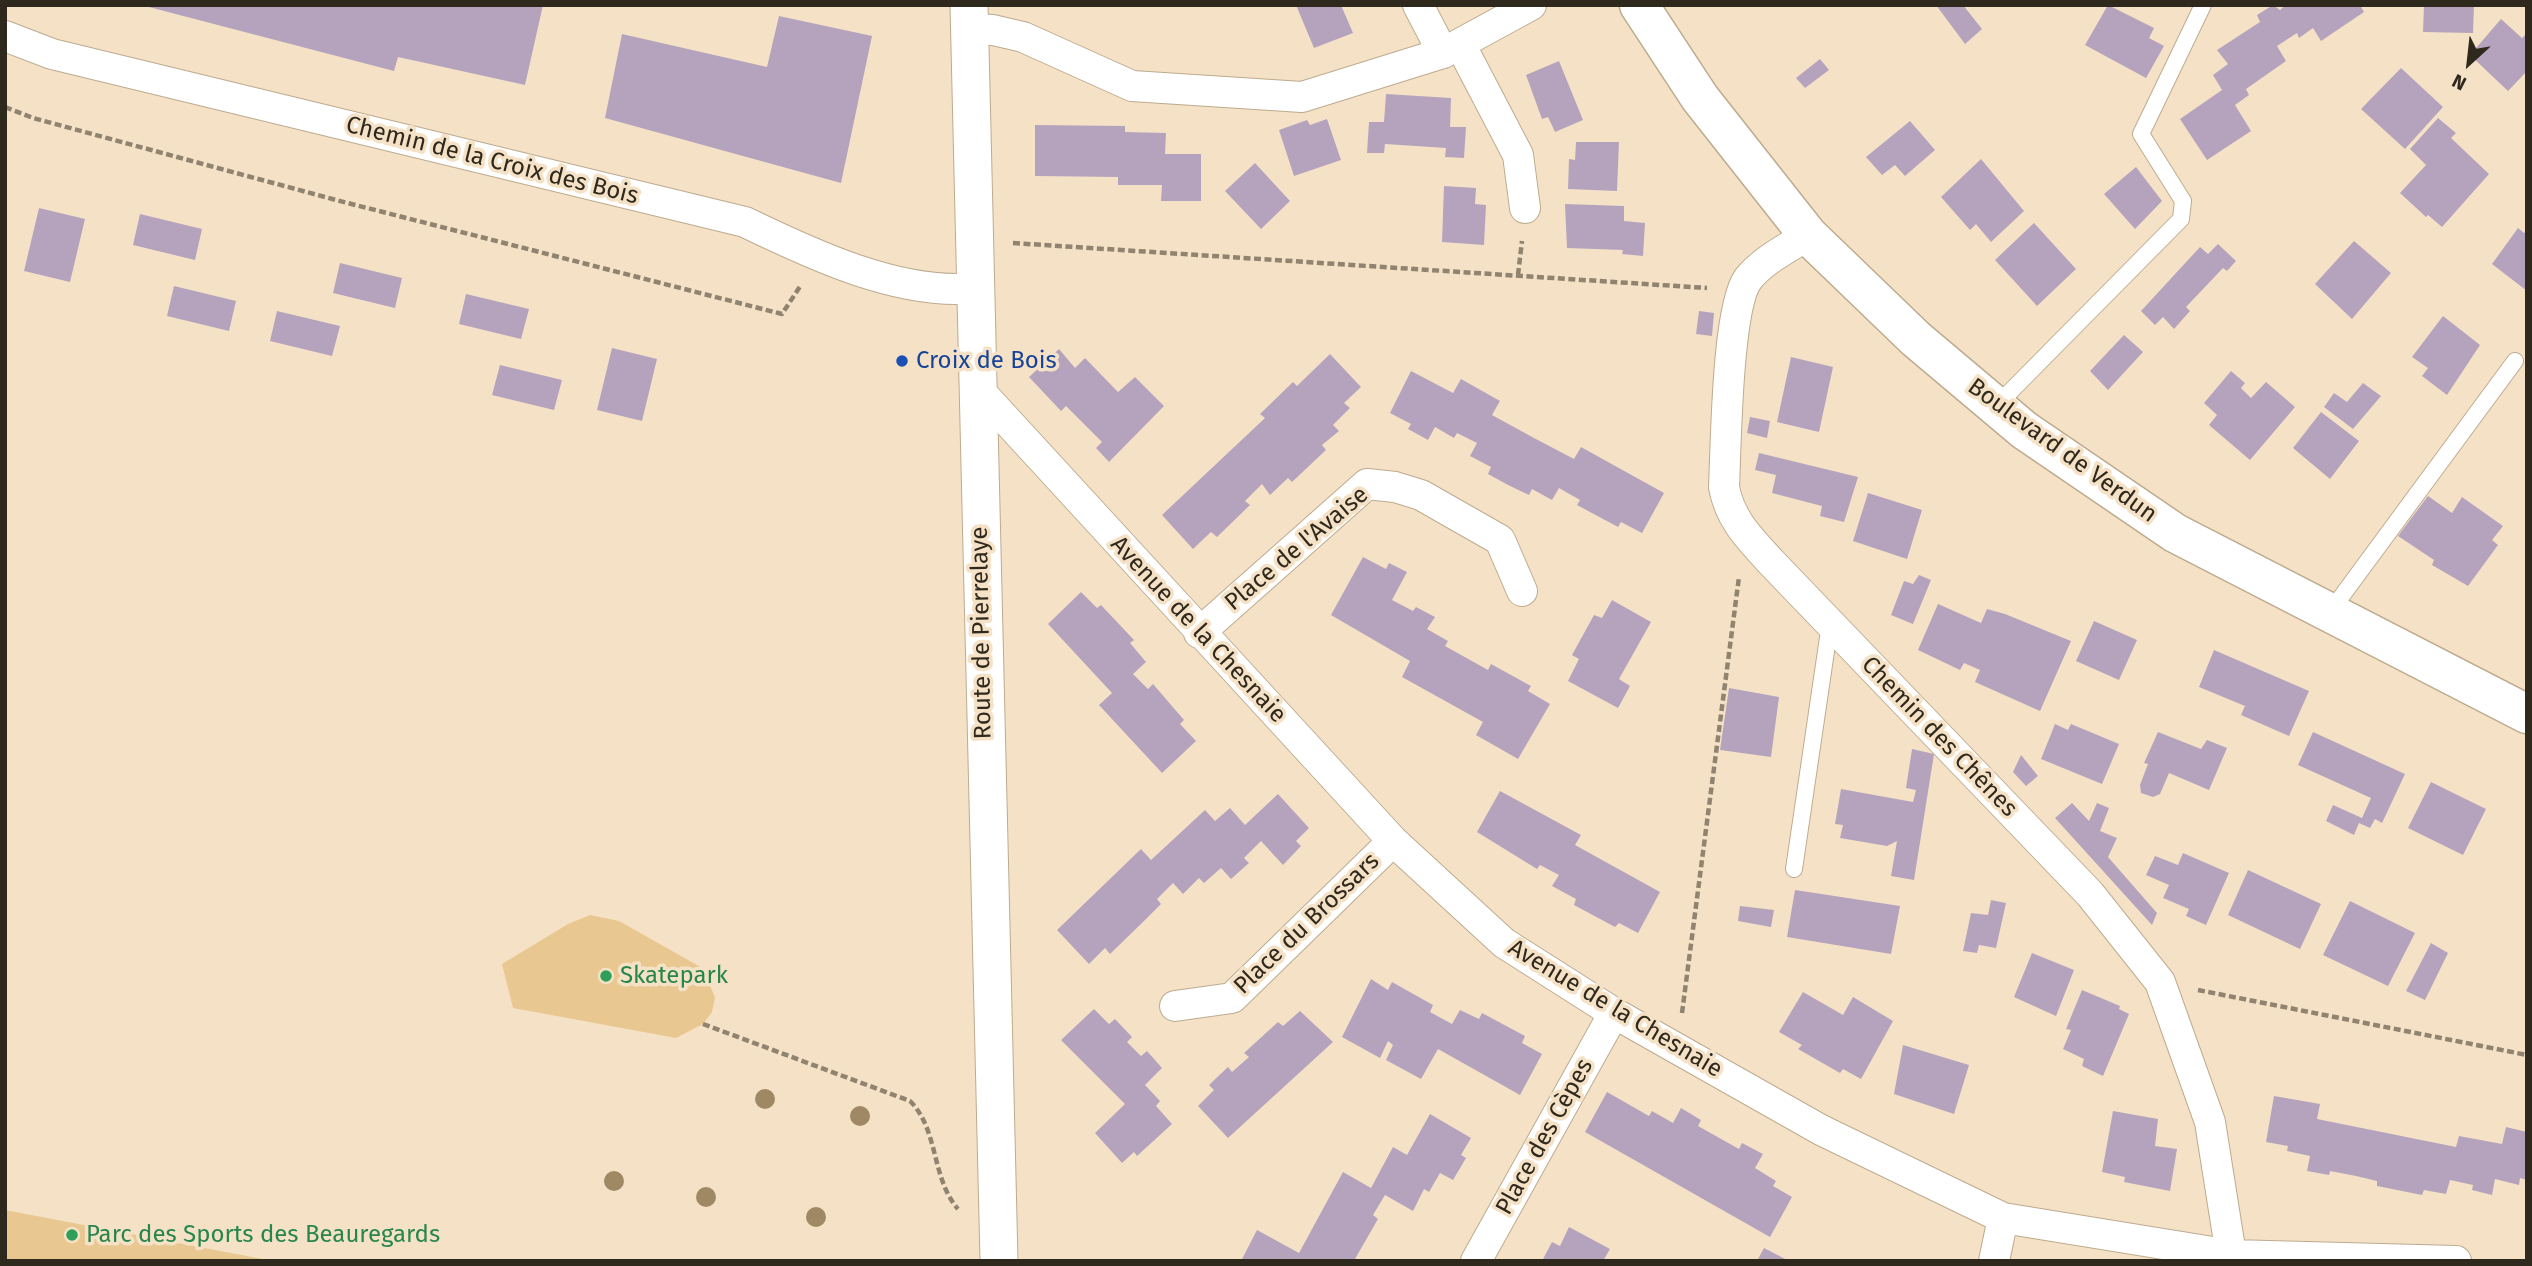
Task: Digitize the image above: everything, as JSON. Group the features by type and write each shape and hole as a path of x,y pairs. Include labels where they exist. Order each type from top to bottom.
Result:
{"main road":[{"name":"Boulevard de Verdun","path":"1639,5 1700,98 1808,234 1916,339 2024,430 2175,533 2527,714"}],"street":[{"path":"1418,5 1452,49 1518,155 1525,208"},
{"path":"969,17 993,30 1023,37 1132,86 1302,97 1452,49 1531,5"},
{"name":"Route de Pierrelaye","path":"969,17 998,1243"},
{"name":"Chemin de la Croix des Bois","path":"5,36 52,54 745,222 818,258 949,291 975,288"},
{"name":"Chemin des Chênes","path":"1808,234 1760,266 1738,300 1730,375 1724,486 1727,504 1744,533 2090,894 2160,982 2210,1122 2232,1258"},
{"name":"Avenue de la Chesnaie","path":"976,387 1199,633 1393,841 1504,943 1614,1013 1821,1130 2003,1217 2232,1258 2456,1261"},
{"name":"Place de l'Avaise","path":"1199,633 1367,484 1395,487 1421,495 1500,540 1522,591"},
{"name":"Place du Brossars","path":"1175,1006 1232,998 1393,841"},
{"name":"Place des Cèpes","path":"1476,1261 1614,1013"},
{"path":"1994,1261 2003,1217"}],"lane":[{"path":"1996,406 2181,219 2183,201 2141,134 2203,5"},
{"path":"2330,612 2515,361"},
{"path":"1794,869 1830,624"}],"path":[{"path":"5,107 33,118 336,200 782,314 818,258"},
{"path":"974,241 1742,290"},
{"path":"1677,1048 1744,533"},
{"path":"2160,982 2527,1055"},
{"path":"703,1024 910,1101 923,1115 947,1196 964,1215 998,1243"}],"shaded area":[{"name":"Skatepark","path":"590,915 619,921 704,969 715,998 712,1012 703,1024 676,1038 513,1008 502,964 568,924"},
{"name":"Parc des Sports des Beauregards","path":"5,1210 273,1261 5,1261"}],"building":[{"path":"543,5 525,85 398,57 394,71 145,6"},
{"path":"1296,5 1341,5 1353,33 1314,48"},
{"path":"1936,5 1963,5 1982,29 1965,44"},
{"path":"2108,5 2154,28 2149,38 2164,46 2146,78 2085,45"},
{"path":"2273,5 2280,10 2286,5 2360,5 2364,12 2321,41 2313,28 2299,38 2297,33 2277,46 2286,61 2246,89 2249,95 2235,105 2251,131 2207,160 2180,119 2222,90 2213,75 2228,64 2217,50 2260,22 2257,15"},
{"path":"2424,5 2474,5 2473,33 2423,32"},
{"path":"779,16 872,36 841,183 605,118 622,34 767,67"},
{"path":"2501,19 2522,38 2527,33 2527,71 2508,91 2470,55"},
{"path":"1820,59 1829,70 1805,88 1796,78"},
{"path":"1559,61 1583,120 1555,132 1548,117 1542,119 1526,75"},
{"path":"2401,68 2443,107 2405,149 2361,109"},
{"path":"1386,94 1451,98 1450,127 1466,127 1464,158 1445,157 1446,148 1385,144 1384,153 1367,153 1369,122 1384,122"},
{"path":"2438,118 2456,133 2451,138 2489,174 2442,227 2428,215 2426,217 2400,193 2426,165 2410,149"},
{"path":"1327,119 1341,160 1294,176 1279,130 1307,120 1310,125"},
{"path":"1910,121 1935,150 1905,176 1895,165 1882,175 1866,157"},
{"path":"1035,125 1125,126 1125,132 1166,133 1165,154 1201,154 1201,201 1161,201 1162,185 1118,185 1118,177 1035,176"},
{"path":"1576,142 1619,142 1617,191 1568,189 1569,159 1575,160"},
{"path":"1981,159 2024,211 1991,242 1976,224 1970,230 1941,197"},
{"path":"1255,163 1290,201 1261,229 1225,191"},
{"path":"2136,167 2162,201 2135,229 2104,194"},
{"path":"1444,186 1476,188 1475,204 1486,205 1484,245 1442,242"},
{"path":"1565,204 1624,206 1624,221 1645,223 1643,256 1622,254 1623,250 1567,248"},
{"path":"39,208 85,219 70,282 24,271"},
{"path":"140,214 202,229 195,260 133,245"},
{"path":"2034,223 2076,269 2037,306 1995,260"},
{"path":"2518,228 2524,233 2527,230 2527,291 2492,264"},
{"path":"2354,241 2391,273 2352,319 2315,284"},
{"path":"2218,244 2236,261 2227,271 2223,268 2186,307 2190,311 2174,329 2163,317 2155,325 2141,311 2200,247 2208,254"},
{"path":"340,263 402,278 395,308 333,293"},
{"path":"174,286 236,301 229,331 167,316"},
{"path":"466,294 529,309 521,339 459,324"},
{"path":"277,311 340,326 332,356 270,341"},
{"path":"1699,311 1714,313 1712,336 1696,334"},
{"path":"2443,316 2480,345 2447,395 2422,376 2428,368 2412,357"},
{"path":"2124,335 2143,352 2108,390 2090,371"},
{"path":"612,348 657,359 642,421 597,410"},
{"path":"1059,349 1075,368 1085,358 1118,392 1135,377 1164,406 1109,462 1096,448 1102,442 1066,406 1061,411 1029,377"},
{"path":"1330,354 1361,387 1344,403 1350,408 1333,425 1339,431 1322,445 1326,450 1292,482 1288,478 1270,495 1262,484 1245,501 1250,505 1217,537 1211,532 1193,549 1162,515 1265,418 1260,414 1293,382 1297,386"},
{"path":"1791,357 1833,367 1819,432 1777,422"},
{"path":"500,365 562,380 554,410 492,395"},
{"path":"1411,371 1453,393 1461,379 1500,401 1492,415 1574,459 1581,447 1664,493 1642,533 1621,522 1618,527 1577,505 1580,500 1559,488 1552,500 1532,489 1529,495 1508,485 1488,474 1491,467 1470,456 1477,443 1457,433 1454,438 1435,427 1428,440 1408,429 1411,424 1390,413"},
{"path":"2231,371 2245,383 2241,388 2251,398 2266,382 2295,407 2250,460 2209,425 2217,415 2204,403"},
{"path":"2363,383 2381,396 2353,429 2324,407 2334,393 2347,402"},
{"path":"2321,412 2359,441 2330,479 2293,448"},
{"path":"1750,417 1770,421 1767,438 1747,433"},
{"path":"1759,453 1858,477 1844,522 1820,516 1822,506 1772,493 1776,475 1755,470"},
{"path":"1868,493 1922,510 1907,559 1853,541"},
{"path":"2428,496 2452,513 2462,497 2503,526 2492,540 2498,545 2468,586 2432,565 2434,560 2398,536"},
{"path":"1363,557 1386,569 1389,563 1407,572 1392,600 1413,611 1416,607 1435,617 1427,629 1448,641 1445,646 1488,670 1491,664 1531,686 1528,691 1550,704 1518,759 1476,735 1483,722 1402,677 1410,661 1331,615"},
{"path":"1919,575 1931,580 1913,624 1891,615 1904,581 1913,584"},
{"path":"1081,592 1097,608 1101,605 1134,640 1130,643 1146,662 1133,674 1148,689 1153,684 1184,720 1180,724 1196,741 1162,773 1099,705 1112,693 1048,624"},
{"path":"1612,600 1651,622 1619,679 1630,686 1618,708 1568,681 1579,659 1572,655 1594,615 1602,618"},
{"path":"1938,604 1981,623 1987,609 2005,614 2071,641 2040,711 1975,682 1980,670 1964,663 1960,670 1918,650"},
{"path":"2094,621 2137,640 2119,680 2076,661"},
{"path":"2214,650 2309,691 2289,736 2241,715 2245,706 2199,687"},
{"path":"1729,688 1779,697 1771,757 1720,750"},
{"path":"2055,724 2068,730 2071,724 2119,744 2102,784 2041,759"},
{"path":"2158,732 2201,749 2207,740 2227,748 2209,790 2169,773 2160,794 2153,797 2141,793 2140,785 2148,764 2144,763"},
{"path":"2313,732 2405,774 2382,823 2375,819 2370,828 2359,823 2354,835 2326,821 2333,805 2362,818 2371,798 2298,765"},
{"path":"1912,749 1934,754 1914,880 1891,876 1897,841 1887,846 1840,838 1843,825 1835,824 1841,789 1913,802 1916,790 1906,788"},
{"path":"2021,755 2038,776 2026,786 2013,772"},
{"path":"2431,782 2486,809 2463,855 2408,828"},
{"path":"1500,791 1581,835 1575,845 1660,892 1638,933 1619,923 1615,927 1574,905 1576,899 1552,886 1559,875 1540,865 1537,869 1477,832"},
{"path":"1278,794 1309,828 1296,841 1301,846 1283,865 1261,841 1244,858 1249,863 1231,879 1221,868 1204,883 1199,878 1183,894 1173,883 1157,899 1161,904 1110,954 1105,948 1089,964 1057,930 1141,849 1151,860 1205,810 1215,821 1230,808 1245,825"},
{"path":"2072,803 2089,821 2097,803 2109,808 2100,831 2117,838 2108,857 2157,913 2152,925 2055,818"},
{"path":"2183,853 2229,873 2206,925 2186,916 2189,909 2163,898 2169,885 2146,875 2155,856 2178,865"},
{"path":"2248,870 2321,904 2300,949 2228,915"},
{"path":"1795,890 1900,906 1891,954 1787,937"},
{"path":"1991,900 2006,903 1996,948 1979,945 1977,953 1963,951 1971,913 1988,915"},
{"path":"2350,901 2415,933 2388,986 2323,955"},
{"path":"1740,906 1774,910 1771,927 1738,921"},
{"path":"2431,943 2448,953 2425,1000 2406,991"},
{"path":"2032,953 2074,970 2056,1016 2014,997"},
{"path":"1371,979 1388,990 1392,982 1433,1005 1430,1012 1452,1024 1460,1010 1479,1019 1482,1013 1525,1036 1522,1043 1542,1054 1520,1095 1438,1049 1421,1079 1386,1060 1393,1045 1388,1041 1380,1058 1342,1037"},
{"path":"2082,990 2120,1006 2119,1009 2129,1014 2103,1076 2082,1066 2084,1059 2063,1049 2071,1030 2066,1029"},
{"path":"1803,992 1843,1015 1853,997 1893,1021 1861,1079 1843,1069 1840,1073 1798,1049 1802,1045 1779,1032"},
{"path":"1094,1009 1109,1024 1115,1019 1132,1037 1127,1042 1141,1056 1147,1051 1162,1068 1145,1085 1160,1101 1156,1106 1172,1124 1137,1156 1134,1152 1122,1163 1095,1133 1125,1104 1061,1040"},
{"path":"1300,1011 1333,1042 1228,1138 1198,1106 1214,1090 1209,1085 1228,1067 1232,1072 1249,1057 1244,1053 1278,1022 1283,1026"},
{"path":"1903,1045 1969,1065 1954,1114 1894,1094"},
{"path":"1607,1092 1649,1116 1652,1111 1673,1123 1681,1108 1701,1120 1698,1126 1739,1149 1742,1143 1763,1154 1755,1168 1776,1181 1773,1186 1792,1197 1770,1237 1585,1132"},
{"path":"2274,1096 2320,1104 2317,1119 2456,1147 2459,1136 2502,1144 2506,1127 2527,1132 2527,1180 2520,1178 2519,1185 2495,1179 2492,1195 2472,1190 2473,1185 2450,1180 2446,1194 2424,1190 2422,1195 2377,1186 2377,1181 2356,1176 2330,1171 2329,1175 2307,1171 2310,1156 2287,1151 2288,1146 2266,1142"},
{"path":"2113,1111 2158,1119 2155,1146 2177,1149 2170,1191 2124,1182 2125,1177 2102,1172"},
{"path":"1430,1114 1471,1138 1461,1155 1466,1158 1453,1180 1440,1173 1429,1192 1424,1189 1413,1211 1385,1195 1373,1215 1378,1219 1355,1259 1241,1261 1257,1230 1299,1253 1343,1172 1371,1188 1393,1147 1407,1155"},
{"path":"1569,1227 1610,1249 1603,1261 1542,1261 1552,1242 1560,1246"},
{"path":"1764,1248 1789,1261 1757,1261"}],"place":[{"name":"Croix de Bois","path":"902,361"},
{"name":"Skatepark","path":"606,976"},
{"name":"Parc des Sports des Beauregards","path":"72,1235"}]}
